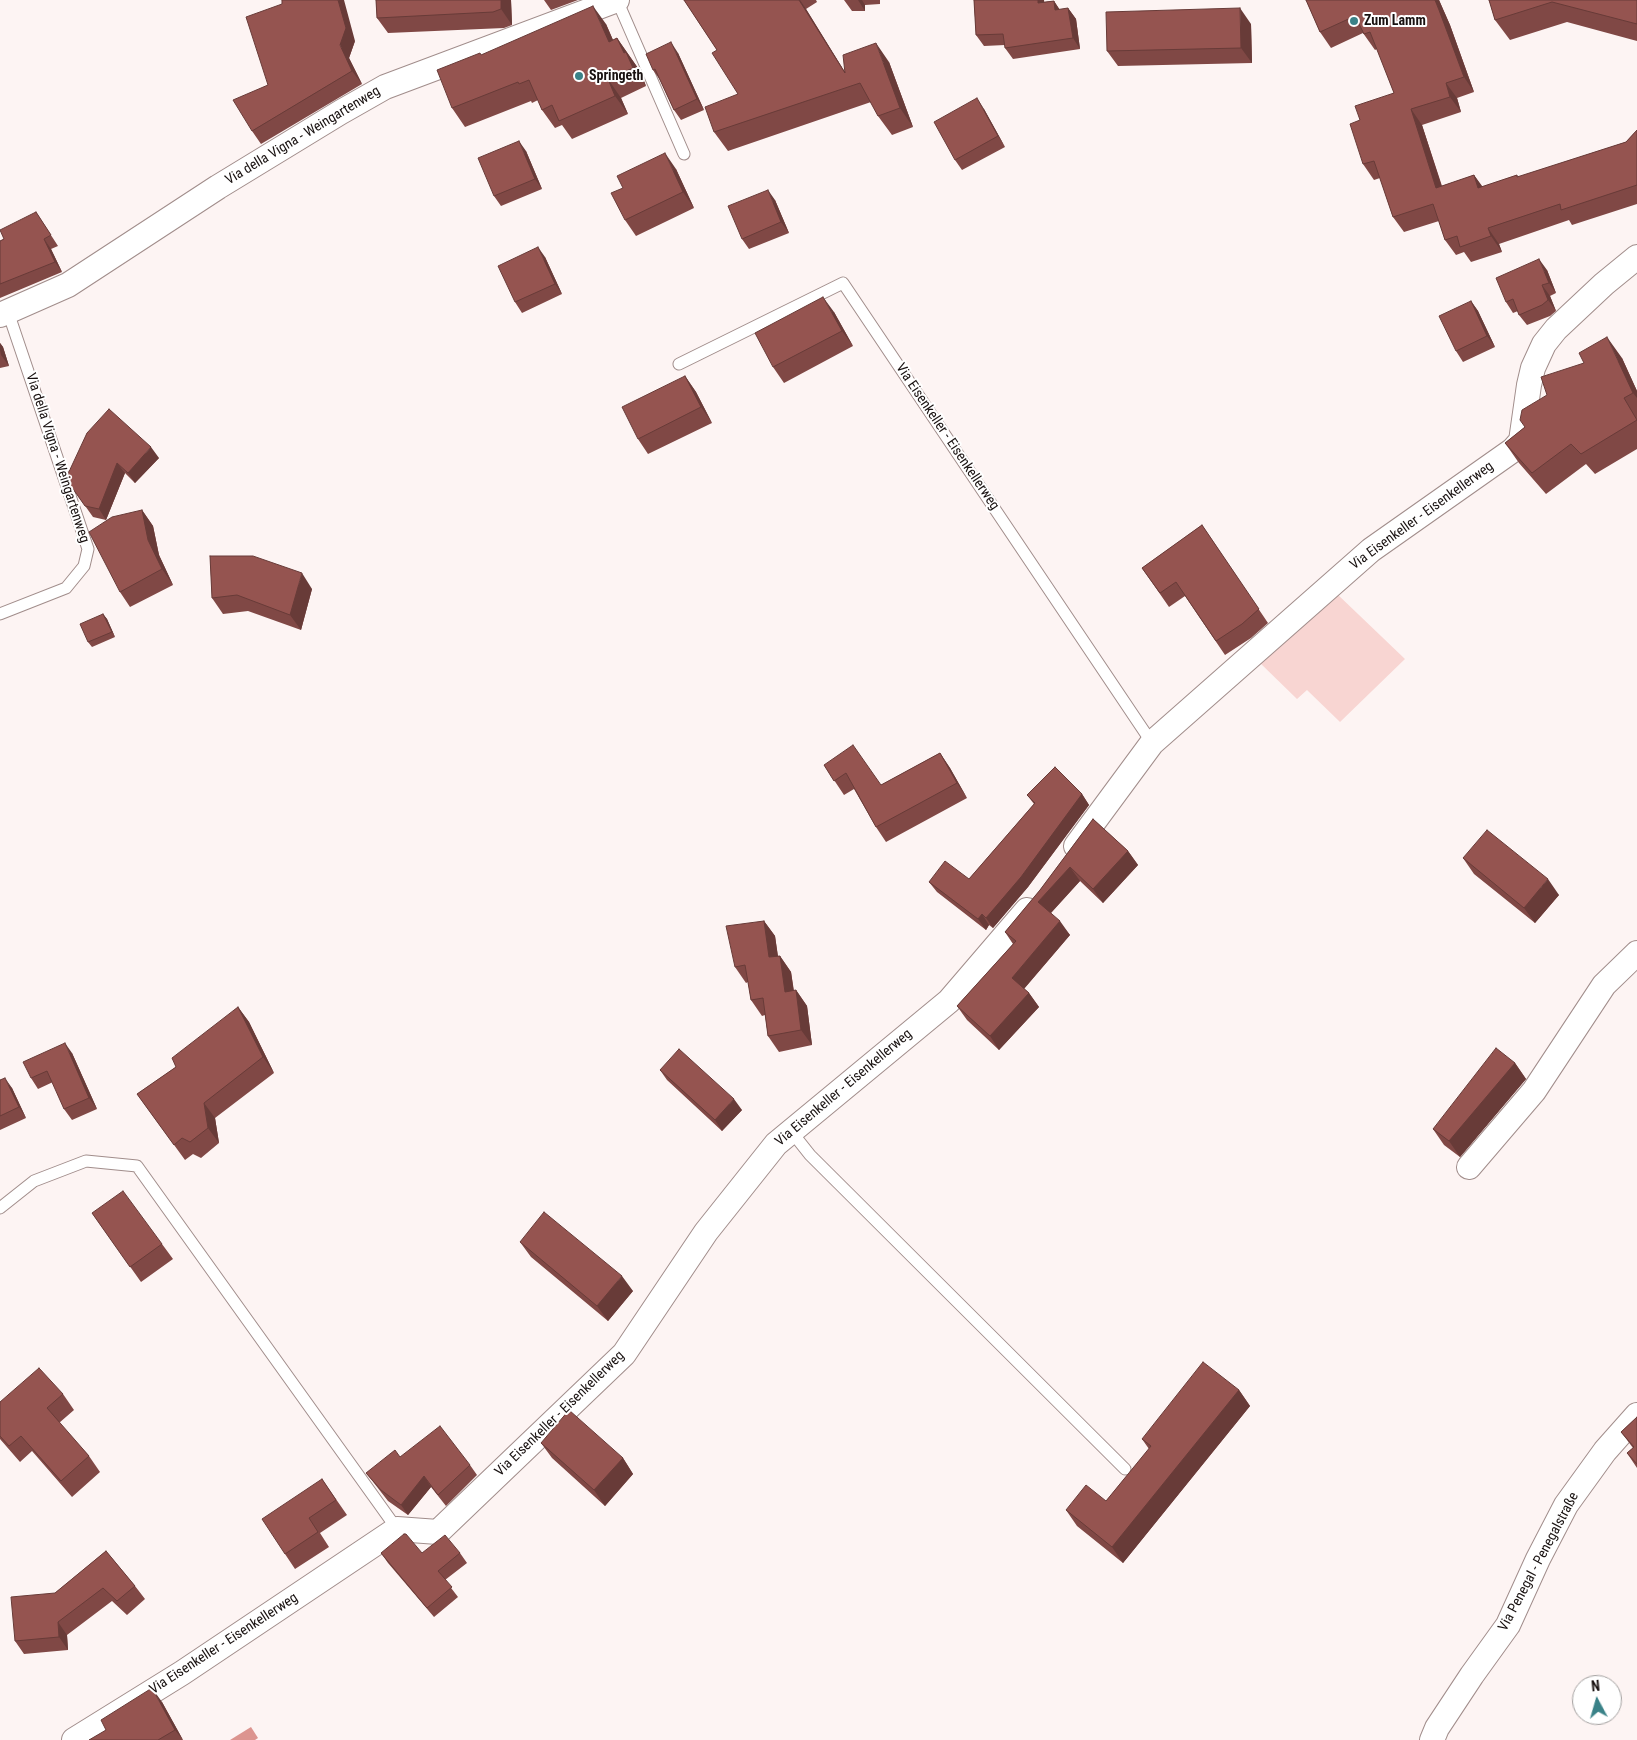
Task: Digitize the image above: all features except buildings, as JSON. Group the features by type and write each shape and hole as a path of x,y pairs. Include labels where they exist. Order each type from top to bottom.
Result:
{"street":[{"name":"Via della Vigna - Weingartenweg","path":"4,313 68,285 218,187 340,112 385,87 617,0"},
{"name":"Via Eisenkeller - Eisenkellerweg","path":"1061,865 1152,743 1371,550 1513,450 1520,441 1529,385 1538,355 1544,344 1556,329 1604,284 1637,257"},
{"name":"Via Eisenkeller - Eisenkellerweg","path":"74,1740 182,1673 398,1529 438,1532 624,1354 706,1232 776,1144 949,1001 1039,896"},
{"path":"1469,1167 1534,1091 1604,985 1637,953"},
{"name":"Via Penegal - Penegalstraße","path":"1432,1740 1437,1728 1467,1682 1508,1624 1538,1559 1566,1505 1605,1451 1637,1415"}],"lane":[{"name":"Via della Vigna - Weingartenweg","path":"617,0 684,154"},
{"name":"Via Eisenkeller - Eisenkellerweg","path":"679,364 843,283 1152,743"},
{"name":"Via della Vigna - Weingartenweg","path":"0,614 66,588 84,566 88,549 4,313"},
{"path":"791,1131 810,1155 1125,1469"},
{"path":"0,1208 34,1181 86,1161 137,1166 398,1529"}],"shaded area":[{"path":"1335,592 1405,659 1340,722 1307,690 1297,699 1259,662"},
{"path":"251,1727 258,1738 255,1740 230,1740"}],"place":[{"name":"Zum Lamm","path":"1354,21"},
{"name":"Springeth","path":"579,76"}]}
